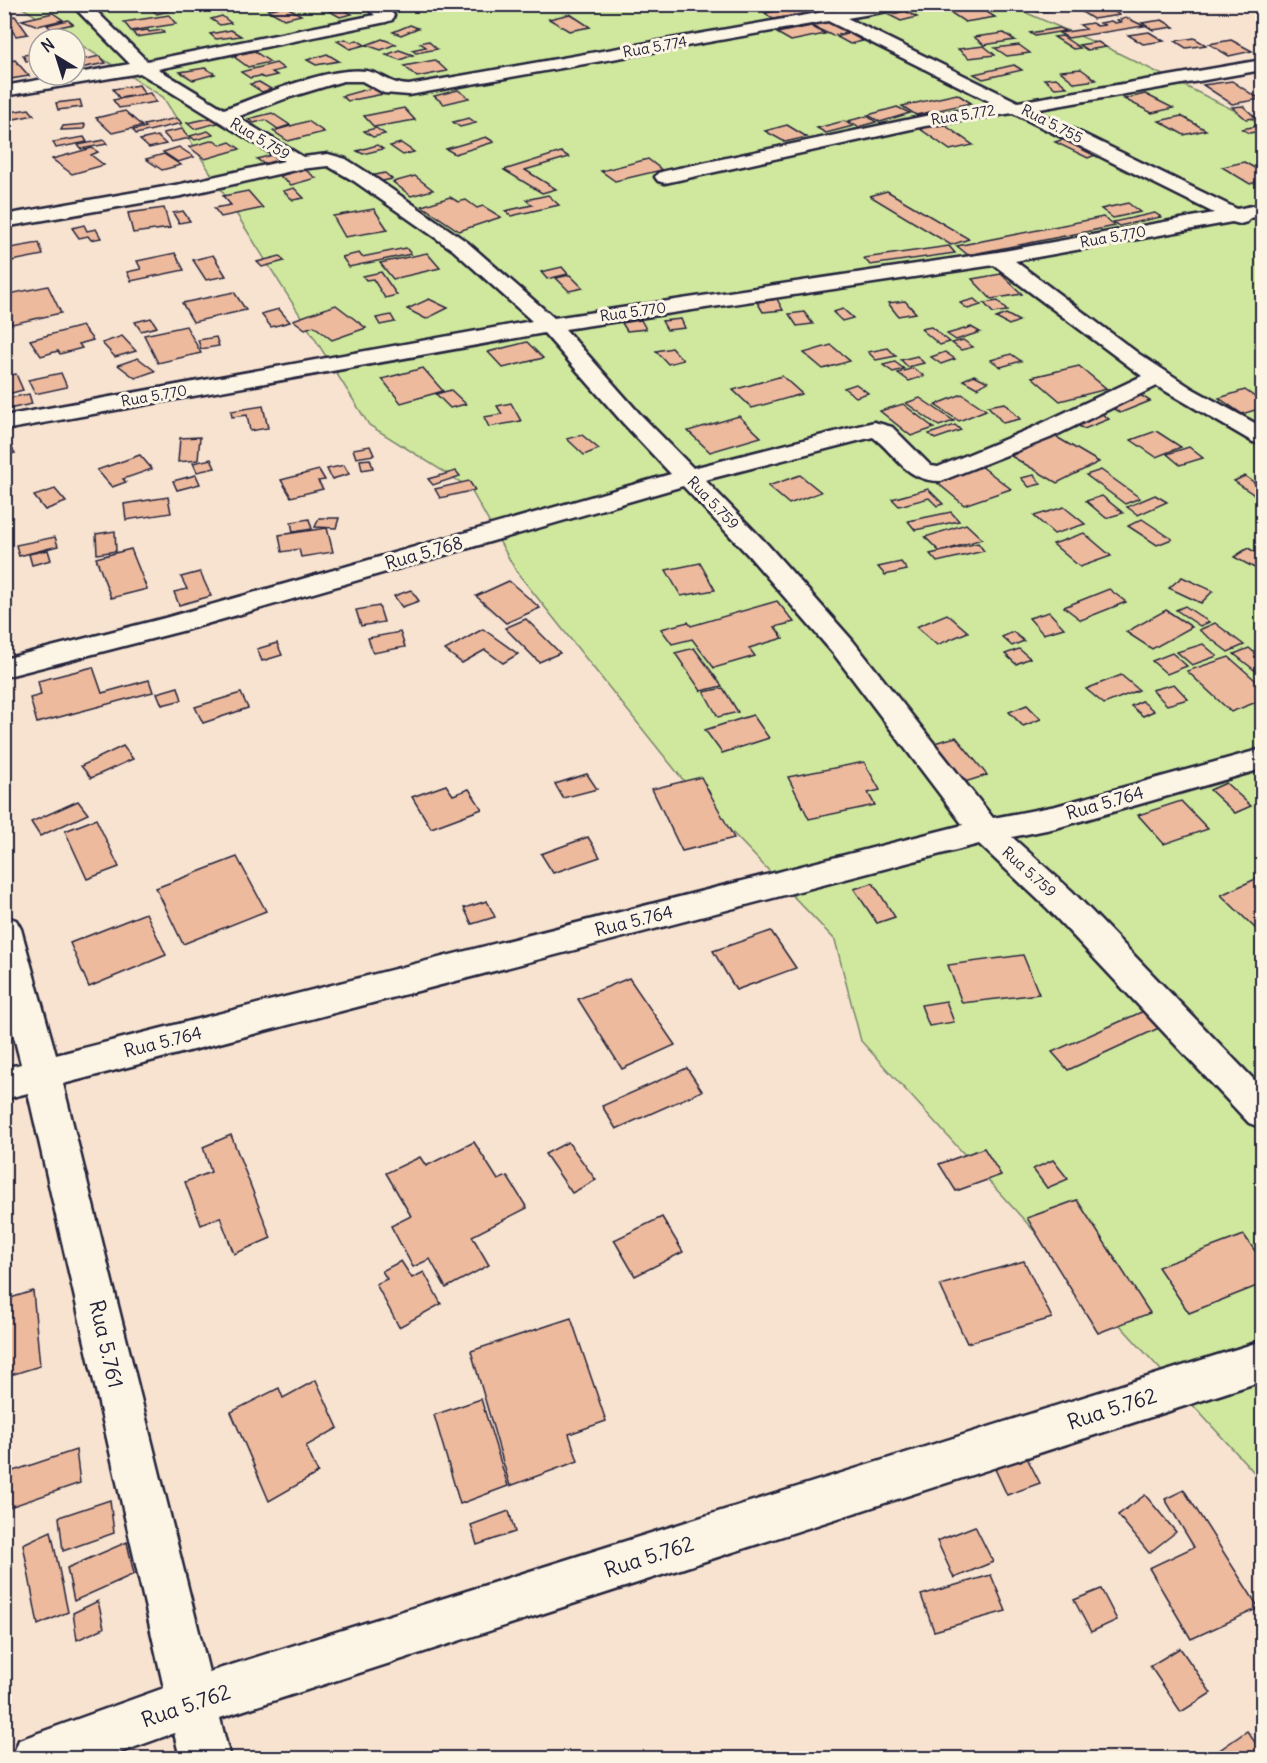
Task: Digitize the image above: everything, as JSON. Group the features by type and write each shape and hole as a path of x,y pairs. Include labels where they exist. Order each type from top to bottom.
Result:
{"street":[{"name":"Rua 5.759","path":"79,4 143,68 300,163 328,160 339,163 362,177 460,246 549,325 631,418 758,550 843,647 984,831 1060,900 1263,1112"},
{"path":"4,91 143,68 386,17 370,4"},
{"name":"Rua 5.755","path":"808,4 1263,230"},
{"name":"Rua 5.774","path":"223,116 281,94 342,75 365,76 390,89 409,90 900,4"},
{"name":"Rua 5.772","path":"665,177 925,121 1263,65"},
{"path":"4,221 181,190 300,163"},
{"name":"Rua 5.770","path":"4,423 549,325 998,258 1263,210"},
{"path":"998,258 1131,359 1185,394 1263,437"},
{"name":"Rua 5.768","path":"4,668 172,625 688,477 843,437 879,430 922,471 929,474 942,474 1041,433 1160,376"},
{"name":"Rua 5.764","path":"23,1078 984,831 1056,817 1263,759"},
{"name":"Rua 5.761","path":"4,929 23,1078 205,1758"},
{"name":"Rua 5.762","path":"37,1758 190,1703 1263,1361"}],"green space":[{"path":"18,5 1008,5 1110,49 1262,124 1262,1481 861,1041 835,940 688,786 516,571 470,488 369,425 163,97 87,49 87,27 53,27"}],"building":[{"path":"169,4 176,9 157,14 150,8"},
{"path":"229,4 236,8 221,13 207,5"},
{"path":"799,4 811,13 773,19 765,13 794,8 790,5"},
{"path":"974,4 995,17 965,22 945,9"},
{"path":"1027,4 1056,4 1062,9 1037,12"},
{"path":"1069,4 1102,4 1120,15 1093,19"},
{"path":"285,6 301,15 284,19 268,10"},
{"path":"341,8 352,14 340,17 329,11"},
{"path":"905,11 917,17 901,21 889,15"},
{"path":"53,13 63,20 38,26 22,20"},
{"path":"570,14 590,27 569,31 549,19"},
{"path":"169,15 176,24 131,31 124,22"},
{"path":"15,16 27,34 16,36 4,18"},
{"path":"222,16 231,23 220,25 211,19"},
{"path":"1127,18 1144,26 1068,38 1059,33 1086,29 1080,25 1092,23 1097,26 1105,25 1100,23 1121,22 1117,20"},
{"path":"68,20 73,24 60,27 47,25"},
{"path":"826,20 849,32 833,36 812,26"},
{"path":"1162,20 1174,27 1153,30 1142,23"},
{"path":"410,25 418,28 401,35 393,32"},
{"path":"811,26 825,34 791,41 777,33"},
{"path":"1059,28 1065,31 1035,36 1030,33"},
{"path":"148,30 149,32 162,30 164,33 136,37 133,32"},
{"path":"231,30 241,36 216,39 210,34"},
{"path":"1149,32 1164,41 1143,44 1128,35"},
{"path":"849,33 863,41 850,44 837,37"},
{"path":"1004,33 1015,40 984,45 974,37"},
{"path":"1062,36 1080,48 1073,49 1054,37"},
{"path":"1194,38 1206,45 1186,48 1175,41"},
{"path":"345,39 351,42 357,40 365,45 350,49 337,41"},
{"path":"382,39 396,44 381,50 366,45"},
{"path":"1231,40 1252,51 1229,56 1209,44"},
{"path":"428,41 437,49 416,53 412,50 426,47 420,43"},
{"path":"1098,42 1106,47 1087,50 1079,45"},
{"path":"1019,45 1030,53 1007,56 995,48"},
{"path":"984,46 995,55 969,58 958,49"},
{"path":"399,50 413,55 400,60 386,55"},
{"path":"254,51 270,62 248,67 233,56"},
{"path":"327,54 339,61 316,65 307,60"},
{"path":"100,56 106,63 87,67 87,59"},
{"path":"15,60 27,76 4,80 4,62"},
{"path":"435,60 447,71 417,77 404,66"},
{"path":"276,63 284,69 272,72 277,75 250,78 241,72"},
{"path":"1014,65 1022,70 983,79 974,74"},
{"path":"205,68 215,74 193,80 180,72"},
{"path":"1081,69 1096,80 1075,83 1060,71"},
{"path":"1056,78 1067,87 1055,88 1044,79"},
{"path":"1232,81 1261,99 1232,104 1203,85"},
{"path":"259,82 271,89 262,92 250,84"},
{"path":"139,85 145,94 119,98 113,89"},
{"path":"375,87 383,94 348,101 342,96"},
{"path":"458,90 469,98 444,104 434,96"},
{"path":"150,93 156,102 119,108 113,100"},
{"path":"957,94 971,103 916,115 902,106"},
{"path":"1145,94 1173,108 1152,113 1124,99"},
{"path":"80,100 82,107 58,110 56,103"},
{"path":"1243,106 1256,118 1246,119 1232,107"},
{"path":"897,107 910,113 880,122 868,115"},
{"path":"404,108 415,120 374,127 364,116"},
{"path":"29,109 34,115 4,121 4,113"},
{"path":"125,111 142,126 112,133 96,118"},
{"path":"272,113 290,125 278,129 265,120 254,123 248,119"},
{"path":"867,116 876,122 858,127 848,121"},
{"path":"1181,116 1206,130 1184,135 1159,121"},
{"path":"216,117 222,122 194,129 187,123"},
{"path":"177,118 182,123 136,134 133,130 146,127 144,125"},
{"path":"469,118 476,123 460,127 453,122"},
{"path":"308,121 324,132 288,141 273,131"},
{"path":"844,121 853,126 826,133 817,128"},
{"path":"939,121 973,145 950,150 916,126"},
{"path":"85,124 84,129 61,130 63,126"},
{"path":"787,125 807,137 785,142 765,131"},
{"path":"1262,125 1262,131 1249,133 1242,129"},
{"path":"376,128 385,134 373,137 364,131"},
{"path":"182,129 190,138 171,142 163,133"},
{"path":"208,131 213,135 195,140 190,136"},
{"path":"157,136 166,144 149,148 140,140"},
{"path":"84,137 87,142 56,148 53,142"},
{"path":"486,137 494,142 455,154 446,149"},
{"path":"1065,139 1098,154 1088,158 1055,142"},
{"path":"104,140 107,144 81,149 78,145"},
{"path":"214,140 221,145 230,142 240,149 205,159 189,147"},
{"path":"401,143 414,152 403,155 390,146"},
{"path":"377,145 383,149 363,154 357,151"},
{"path":"179,147 194,157 178,162 163,152"},
{"path":"92,148 98,152 91,155 104,165 72,174 52,159"},
{"path":"561,152 569,157 525,170 556,189 542,193 504,170"},
{"path":"164,154 181,165 162,170 146,159"},
{"path":"275,154 281,159 264,164 257,159"},
{"path":"648,159 662,170 615,181 601,171"},
{"path":"1244,162 1262,172 1262,180 1250,184 1222,167"},
{"path":"304,169 316,178 291,185 280,176"},
{"path":"385,173 392,179 378,182 371,176"},
{"path":"415,176 433,190 411,196 393,182"},
{"path":"294,188 304,198 293,200 283,191"},
{"path":"248,191 263,208 221,217 214,208 231,205 223,196"},
{"path":"887,191 969,239 951,245 870,196"},
{"path":"548,195 559,205 511,216 505,211 532,205 526,200"},
{"path":"450,197 458,202 466,200 477,208 483,206 501,217 459,231 422,206"},
{"path":"1128,203 1140,212 1113,218 1101,209"},
{"path":"164,208 170,228 133,233 128,213"},
{"path":"374,209 388,230 345,237 333,216"},
{"path":"183,211 190,221 179,223 173,213"},
{"path":"1155,213 1161,217 1119,226 1113,222"},
{"path":"1103,217 1115,226 968,255 957,246"},
{"path":"84,225 87,231 96,229 101,238 91,240 88,236 79,238 72,228"},
{"path":"39,243 43,255 7,262 4,249"},
{"path":"949,246 955,253 870,265 864,258"},
{"path":"406,248 411,254 349,267 342,257 359,253 362,257"},
{"path":"175,253 184,270 131,281 127,272 141,269 137,261"},
{"path":"427,253 440,268 393,279 380,263"},
{"path":"213,255 226,276 206,280 193,260"},
{"path":"280,256 284,261 262,267 257,262"},
{"path":"562,267 568,274 547,279 541,272"},
{"path":"381,272 397,295 385,298 373,279 366,280 363,276"},
{"path":"1001,274 1022,294 991,299 972,279"},
{"path":"570,275 583,288 569,291 556,278"},
{"path":"48,286 61,313 12,324 4,307 4,295"},
{"path":"234,292 246,310 193,322 182,303"},
{"path":"429,299 448,308 426,319 407,309"},
{"path":"777,299 783,310 763,312 757,302"},
{"path":"974,299 981,305 968,309 960,303"},
{"path":"905,301 916,313 898,316 888,303"},
{"path":"998,301 1007,311 993,313 984,303"},
{"path":"336,305 366,328 332,340 314,326 305,329 293,320"},
{"path":"279,309 290,322 271,327 261,314"},
{"path":"843,309 853,318 842,321 833,312"},
{"path":"804,312 813,324 797,326 789,314"},
{"path":"1006,314 1019,321 1009,325 996,318"},
{"path":"391,315 395,322 380,325 376,318"},
{"path":"151,318 157,327 141,331 135,322"},
{"path":"681,319 685,328 667,330 662,321"},
{"path":"641,320 646,329 627,331 622,323"},
{"path":"82,326 93,340 79,344 82,348 60,354 58,351 41,356 30,340"},
{"path":"186,326 201,353 158,363 144,335"},
{"path":"931,327 950,342 940,345 921,329"},
{"path":"971,327 980,332 956,340 947,334"},
{"path":"122,336 136,351 115,357 102,343"},
{"path":"216,337 219,346 201,349 198,340"},
{"path":"963,340 973,347 961,350 952,343"},
{"path":"527,342 543,358 503,368 488,352"},
{"path":"831,345 850,361 823,369 804,353"},
{"path":"672,348 683,360 668,364 656,351"},
{"path":"888,348 896,356 876,360 868,352"},
{"path":"945,352 955,359 941,364 931,357"},
{"path":"1011,354 1021,361 1001,367 991,360"},
{"path":"917,356 924,363 908,367 901,360"},
{"path":"138,358 155,371 135,378 118,365"},
{"path":"895,362 904,369 893,372 883,365"},
{"path":"1079,366 1107,389 1060,401 1032,377"},
{"path":"423,368 443,391 401,403 382,379"},
{"path":"913,368 924,376 909,381 898,373"},
{"path":"61,373 67,387 35,394 28,380"},
{"path":"16,374 23,390 4,395 4,376"},
{"path":"974,375 988,382 977,388 963,380"},
{"path":"782,376 802,394 752,408 733,390"},
{"path":"856,384 868,393 856,397 844,388"},
{"path":"451,390 466,404 450,408 436,394"},
{"path":"1245,390 1262,402 1262,408 1242,414 1219,398"},
{"path":"1137,393 1150,401 1120,413 1107,405"},
{"path":"29,394 32,404 4,410 4,399"},
{"path":"962,394 986,410 959,421 935,405"},
{"path":"920,398 954,421 939,426 906,403"},
{"path":"511,403 521,421 489,427 484,417 502,414 497,406"},
{"path":"1005,403 1020,419 1003,423 988,406"},
{"path":"903,404 934,428 911,436 880,411"},
{"path":"263,406 268,428 250,431 247,415 232,417 231,411"},
{"path":"1099,412 1109,419 1084,429 1073,423"},
{"path":"739,416 761,437 710,452 688,431"},
{"path":"955,425 961,430 935,439 929,434"},
{"path":"1156,431 1181,447 1156,457 1131,440"},
{"path":"4,435 15,453 4,456"},
{"path":"582,435 599,449 584,455 567,439"},
{"path":"1053,435 1099,462 1057,483 1011,456"},
{"path":"200,437 198,460 178,462 180,438"},
{"path":"370,446 374,455 356,458 353,449"},
{"path":"1189,447 1203,458 1180,465 1167,454"},
{"path":"140,455 152,469 123,479 126,482 112,487 97,470"},
{"path":"211,459 215,468 197,472 193,463"},
{"path":"370,459 373,468 362,470 360,460"},
{"path":"344,465 349,474 332,479 327,469"},
{"path":"981,466 1011,489 964,505 935,481"},
{"path":"319,470 325,480 318,481 323,489 291,497 281,480"},
{"path":"1101,470 1140,498 1125,504 1086,475"},
{"path":"456,471 460,476 433,485 428,479"},
{"path":"196,475 200,484 177,490 173,481"},
{"path":"800,475 821,492 789,504 768,486"},
{"path":"1034,475 1041,484 1029,487 1021,478"},
{"path":"1245,476 1262,488 1262,500 1234,481"},
{"path":"469,481 475,490 440,498 435,489"},
{"path":"55,489 66,502 45,510 34,496"},
{"path":"928,489 943,504 937,506 929,498 899,506 892,499"},
{"path":"1155,495 1167,502 1138,515 1127,507"},
{"path":"1102,496 1123,513 1106,518 1086,501"},
{"path":"168,497 171,513 126,520 124,504"},
{"path":"1064,507 1085,524 1054,534 1034,516"},
{"path":"951,512 959,521 915,530 908,521"},
{"path":"319,518 339,518 336,528 315,527"},
{"path":"309,519 312,529 293,532 291,522"},
{"path":"1142,519 1172,539 1157,545 1128,526"},
{"path":"966,524 982,539 940,552 925,537"},
{"path":"327,528 333,552 301,557 299,549 282,552 279,535"},
{"path":"115,531 116,551 97,554 96,534"},
{"path":"1084,533 1111,556 1080,567 1053,544"},
{"path":"55,537 58,546 19,556 16,545"},
{"path":"978,543 984,551 937,562 930,554"},
{"path":"1248,548 1262,556 1262,572 1234,557"},
{"path":"131,549 147,589 111,598 96,558"},
{"path":"48,550 51,560 32,565 29,554"},
{"path":"901,562 907,570 885,575 878,567"},
{"path":"700,563 715,590 681,596 666,570"},
{"path":"200,572 211,596 179,605 174,592 187,589 181,577"},
{"path":"1182,577 1213,591 1201,603 1169,588"},
{"path":"509,581 540,608 506,623 476,596"},
{"path":"1109,589 1126,602 1081,620 1064,607"},
{"path":"411,590 419,601 402,607 394,596"},
{"path":"777,601 794,622 775,627 783,638 749,648 755,656 714,668 692,639 672,644 661,629 688,622 691,626"},
{"path":"379,606 384,622 361,626 356,610"},
{"path":"1185,606 1209,622 1200,626 1176,610"},
{"path":"1166,610 1192,627 1152,649 1126,632"},
{"path":"1049,612 1064,628 1043,634 1029,618"},
{"path":"947,614 968,632 937,645 916,627"},
{"path":"526,619 560,653 539,662 505,628"},
{"path":"1215,623 1244,645 1228,652 1199,630"},
{"path":"483,629 518,654 503,663 485,650 462,663 445,650"},
{"path":"400,632 405,647 373,653 368,638"},
{"path":"1013,632 1024,641 1012,646 1002,637"},
{"path":"277,643 282,655 262,661 257,649"},
{"path":"1203,644 1217,656 1192,665 1177,652"},
{"path":"694,648 722,686 701,691 675,653"},
{"path":"1249,648 1262,659 1262,676 1234,654"},
{"path":"1019,649 1030,658 1016,664 1005,654"},
{"path":"1172,653 1187,666 1167,674 1152,661"},
{"path":"1229,657 1262,686 1262,700 1231,712 1187,671"},
{"path":"93,667 102,693 149,680 153,692 37,723 30,698 41,695 38,681"},
{"path":"1121,675 1139,690 1104,704 1086,689"},
{"path":"1174,684 1188,699 1167,705 1152,690"},
{"path":"178,687 182,700 162,705 157,693"},
{"path":"723,688 738,712 718,717 704,692"},
{"path":"241,693 248,708 203,723 195,707"},
{"path":"1142,701 1154,711 1143,716 1131,706"},
{"path":"1027,705 1041,719 1023,726 1009,712"},
{"path":"753,715 769,738 722,753 705,730"},
{"path":"956,737 987,775 965,782 934,743"},
{"path":"123,746 133,759 91,778 81,766"},
{"path":"864,762 880,790 868,793 875,805 809,819 788,777"},
{"path":"587,774 597,789 563,798 555,784"},
{"path":"701,777 734,838 682,851 652,789"},
{"path":"1226,783 1251,806 1235,813 1210,790"},
{"path":"446,785 453,795 469,789 482,809 431,828 412,797"},
{"path":"78,801 88,814 40,836 31,822"},
{"path":"1181,801 1208,829 1164,844 1138,815"},
{"path":"96,819 119,867 87,879 65,831"},
{"path":"588,837 600,857 553,873 541,854"},
{"path":"237,857 266,911 183,944 156,888"},
{"path":"1262,876 1262,928 1258,931 1221,895"},
{"path":"873,883 895,917 877,923 854,889"},
{"path":"487,901 495,917 472,924 464,908"},
{"path":"146,913 166,955 89,987 70,943"},
{"path":"771,931 796,968 736,990 713,951"},
{"path":"1023,955 1039,994 962,1003 948,965"},
{"path":"629,978 675,1045 622,1069 578,999"},
{"path":"946,1001 954,1022 929,1026 921,1005"},
{"path":"1146,1010 1161,1027 1068,1070 1052,1052"},
{"path":"687,1068 702,1091 616,1129 602,1106"},
{"path":"231,1135 271,1238 234,1254 220,1217 201,1225 185,1182 211,1172 203,1147"},
{"path":"474,1142 498,1180 507,1176 527,1208 472,1236 489,1265 446,1288 430,1259 413,1267 391,1226 411,1216 386,1173 420,1157 426,1166"},
{"path":"568,1142 596,1180 572,1193 545,1154"},
{"path":"984,1148 1001,1175 956,1191 939,1164"},
{"path":"1053,1160 1068,1179 1047,1188 1033,1169"},
{"path":"1077,1200 1150,1313 1098,1333 1027,1218"},
{"path":"662,1217 683,1252 635,1276 614,1240"},
{"path":"1244,1235 1262,1261 1262,1284 1189,1313 1158,1267"},
{"path":"401,1261 412,1278 424,1272 441,1304 399,1327 376,1284 387,1279 382,1271"},
{"path":"1024,1261 1052,1318 967,1343 940,1285"},
{"path":"33,1291 40,1366 4,1377 4,1300"},
{"path":"571,1318 606,1421 569,1434 578,1461 510,1486 471,1351"},
{"path":"316,1380 338,1428 306,1446 318,1473 269,1501 231,1412 279,1388 283,1398"},
{"path":"481,1399 508,1486 460,1504 434,1415"},
{"path":"76,1450 80,1483 4,1509 4,1474"},
{"path":"1027,1458 1040,1483 1007,1495 995,1469"},
{"path":"1184,1490 1259,1608 1191,1639 1149,1568 1194,1547 1165,1499"},
{"path":"1145,1495 1176,1532 1149,1553 1118,1515"},
{"path":"110,1500 114,1533 63,1551 59,1517"},
{"path":"509,1511 515,1532 477,1545 471,1525"},
{"path":"975,1526 993,1562 954,1578 937,1541"},
{"path":"51,1531 68,1612 38,1625 23,1544"},
{"path":"127,1542 134,1574 74,1601 67,1568"},
{"path":"991,1575 1006,1611 934,1631 921,1595"},
{"path":"1101,1589 1117,1620 1091,1632 1074,1600"},
{"path":"98,1601 104,1628 77,1640 73,1613"},
{"path":"1180,1648 1211,1693 1181,1712 1150,1666"},
{"path":"1247,1731 1262,1752 1262,1758 1212,1758 1211,1756"}]}
